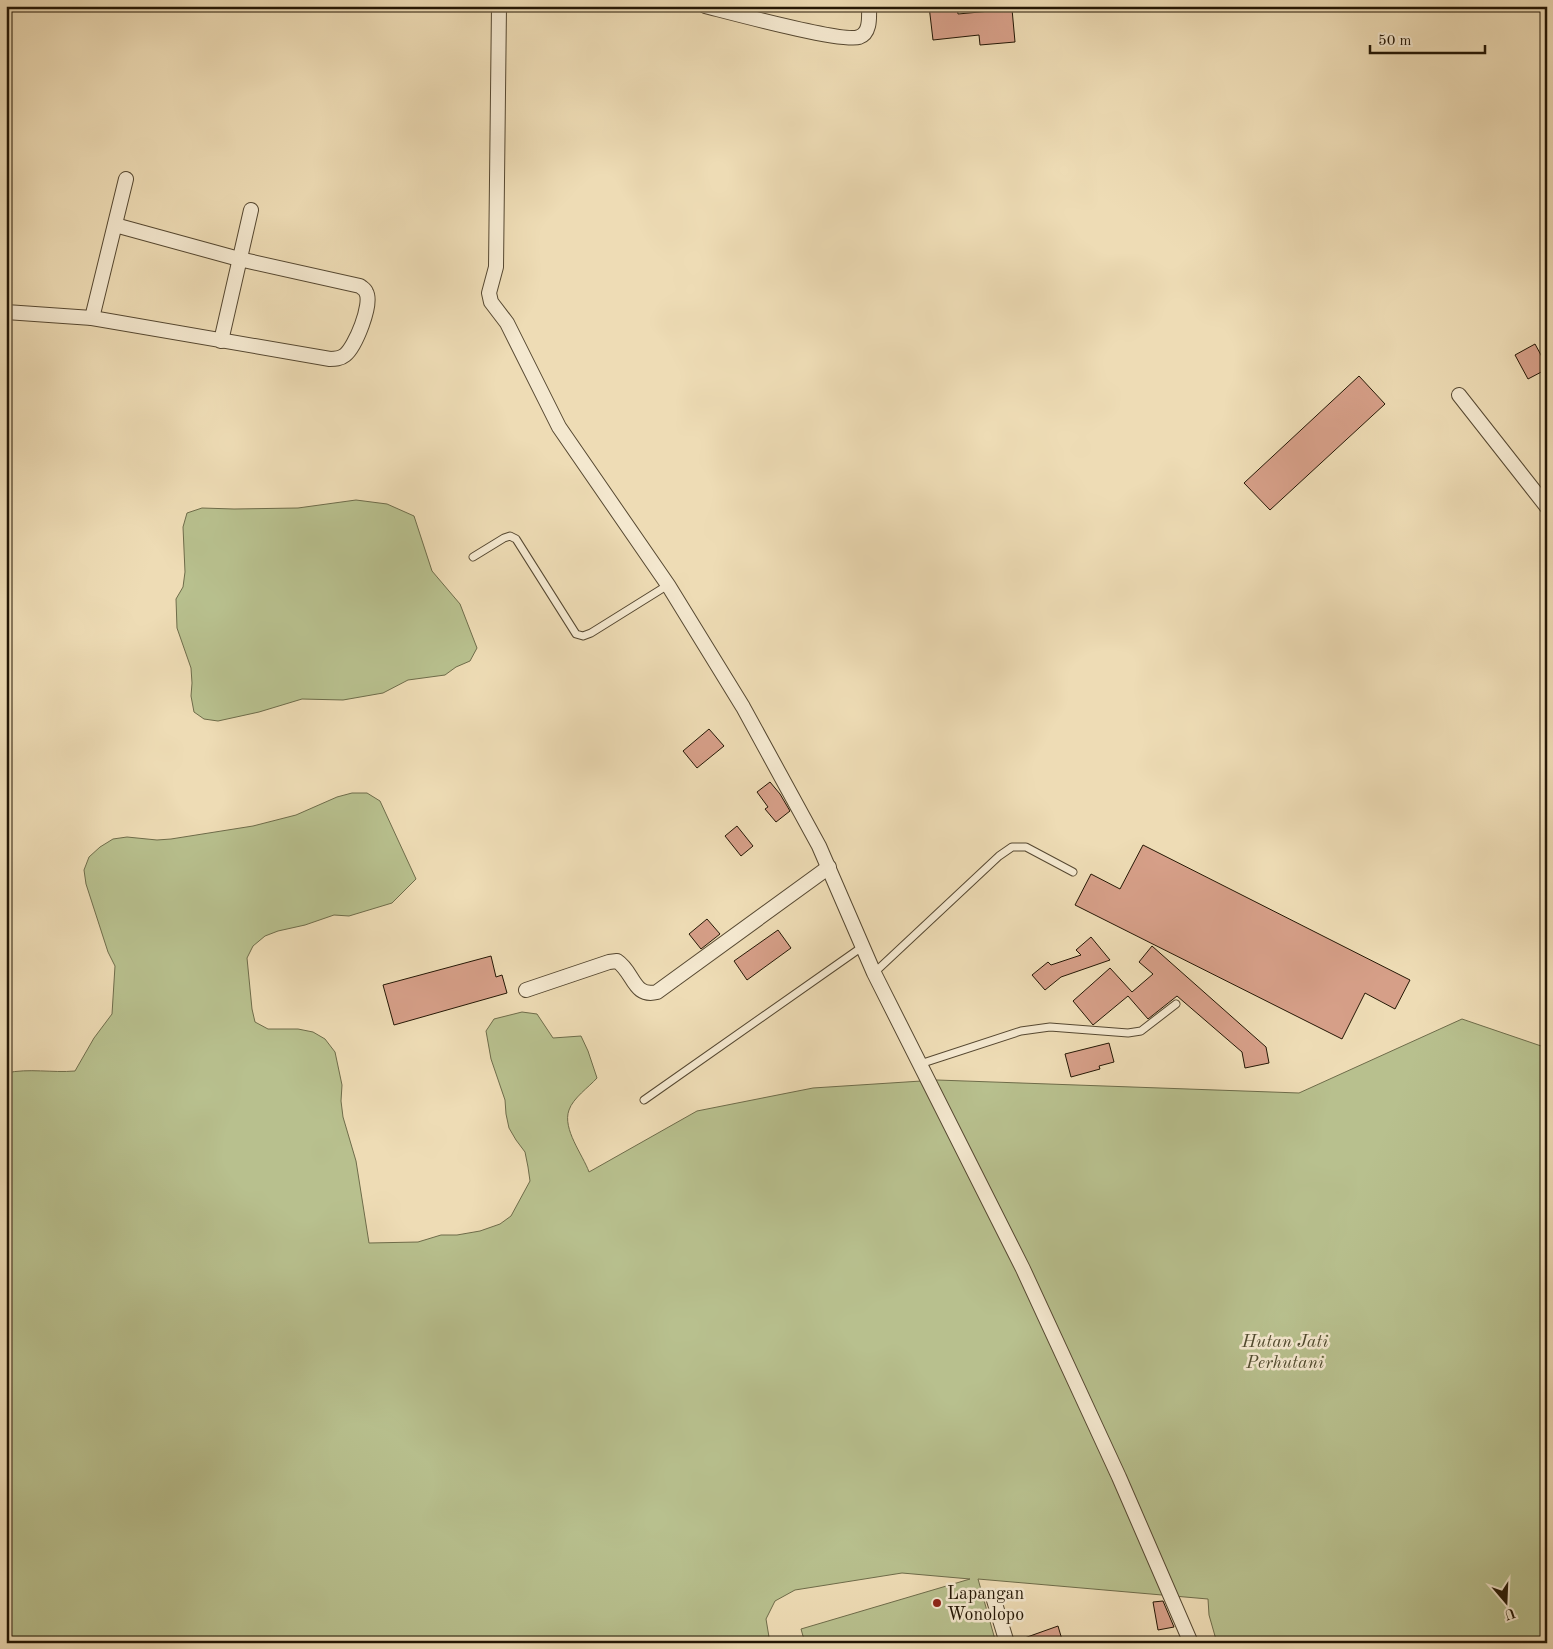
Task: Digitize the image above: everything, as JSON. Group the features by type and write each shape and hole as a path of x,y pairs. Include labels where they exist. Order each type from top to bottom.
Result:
{"street":[{"path":"499,6 496,267 489,297 490,302 507,323 559,426 668,585 743,706 829,867 874,973 1023,1269 1119,1477 1191,1643"},
{"path":"705,6 850,39 860,37 867,29 869,6"},
{"path":"92,318 126,179"},
{"path":"221,341 251,210"},
{"path":"6,312 92,318 330,359 340,358 347,354 354,346 368,302 367,292 360,286 239,259 116,225"},
{"path":"1459,395 1547,507"},
{"path":"526,990 617,961 623,965 640,991 648,994 657,992 829,867"},
{"path":"993,1598 1007,1643"}],"lane":[{"path":"473,557 504,538 510,536 516,539 576,634 583,636 591,633 668,585"},
{"path":"874,973 999,856 1012,847 1026,847 1073,872"},
{"path":"644,1100 862,947"},
{"path":"920,1064 1021,1031 1050,1027 1128,1033 1140,1032 1176,1004"}],"green space":[{"path":"356,500 387,504 414,516 432,571 460,604 477,648 470,661 456,667 445,675 408,680 383,693 343,700 302,699 259,712 218,721 204,719 194,712 191,696 191,668 177,628 176,599 183,587 185,572 183,527 187,513 202,508 298,508"},
{"name":"Hutan Jati Perhutani","path":"352,793 367,793 380,801 416,879 392,903 349,916 334,915 265,936 253,946 247,958 255,1022 268,1029 298,1029 313,1032 325,1039 335,1052 342,1085 343,1117 356,1161 369,1243 418,1242 441,1235 457,1235 480,1231 500,1224 511,1216 530,1181 525,1152 509,1128 505,1100 491,1059 486,1031 494,1019 522,1012 537,1014 553,1038 581,1036 588,1051 597,1078 574,1101 569,1110 568,1125 589,1172 697,1111 813,1088 937,1080 1299,1093 1462,1019 1547,1048 1547,1643 1217,1643 1209,1615 1208,1599 978,1579 996,1643 805,1643 801,1629 970,1579 902,1573 795,1590 775,1601 766,1619 770,1643 6,1643 6,1073 23,1071 75,1071 94,1038 112,1014 115,966 108,952 86,884 84,870 89,857 113,839 127,837 157,840 171,839 253,826 296,815 337,797"}],"building":[{"path":"929,6 957,6 958,14 1012,9 1015,42 980,45 979,35 933,40"},
{"path":"1535,344 1547,369 1528,379 1515,355"},
{"path":"1359,376 1385,404 1270,510 1244,483"},
{"path":"709,729 724,746 697,768 683,751"},
{"path":"770,782 790,811 776,822 765,809 768,807 757,792"},
{"path":"737,826 753,846 741,856 725,836"},
{"path":"1143,845 1410,980 1395,1009 1365,993 1342,1039 1075,905 1091,874 1120,889"},
{"path":"707,919 720,934 701,949 689,934"},
{"path":"778,930 791,948 747,980 734,961"},
{"path":"1091,937 1110,960 1061,977 1045,990 1032,975 1048,962 1051,965 1081,955 1076,950"},
{"path":"1152,946 1266,1047 1269,1063 1245,1068 1242,1052 1177,996 1148,1019 1128,996 1093,1025 1073,1001 1110,968 1132,992 1153,974 1139,962"},
{"path":"491,956 496,977 502,975 507,993 394,1025 383,985"},
{"path":"1109,1043 1114,1062 1099,1066 1100,1069 1071,1077 1065,1054"},
{"path":"1163,1601 1174,1627 1158,1630 1153,1602"},
{"path":"1058,1626 1063,1643 1016,1643 1016,1641"}],"place":[{"name":"Lapangan Wonolopo","path":"937,1603"}]}
